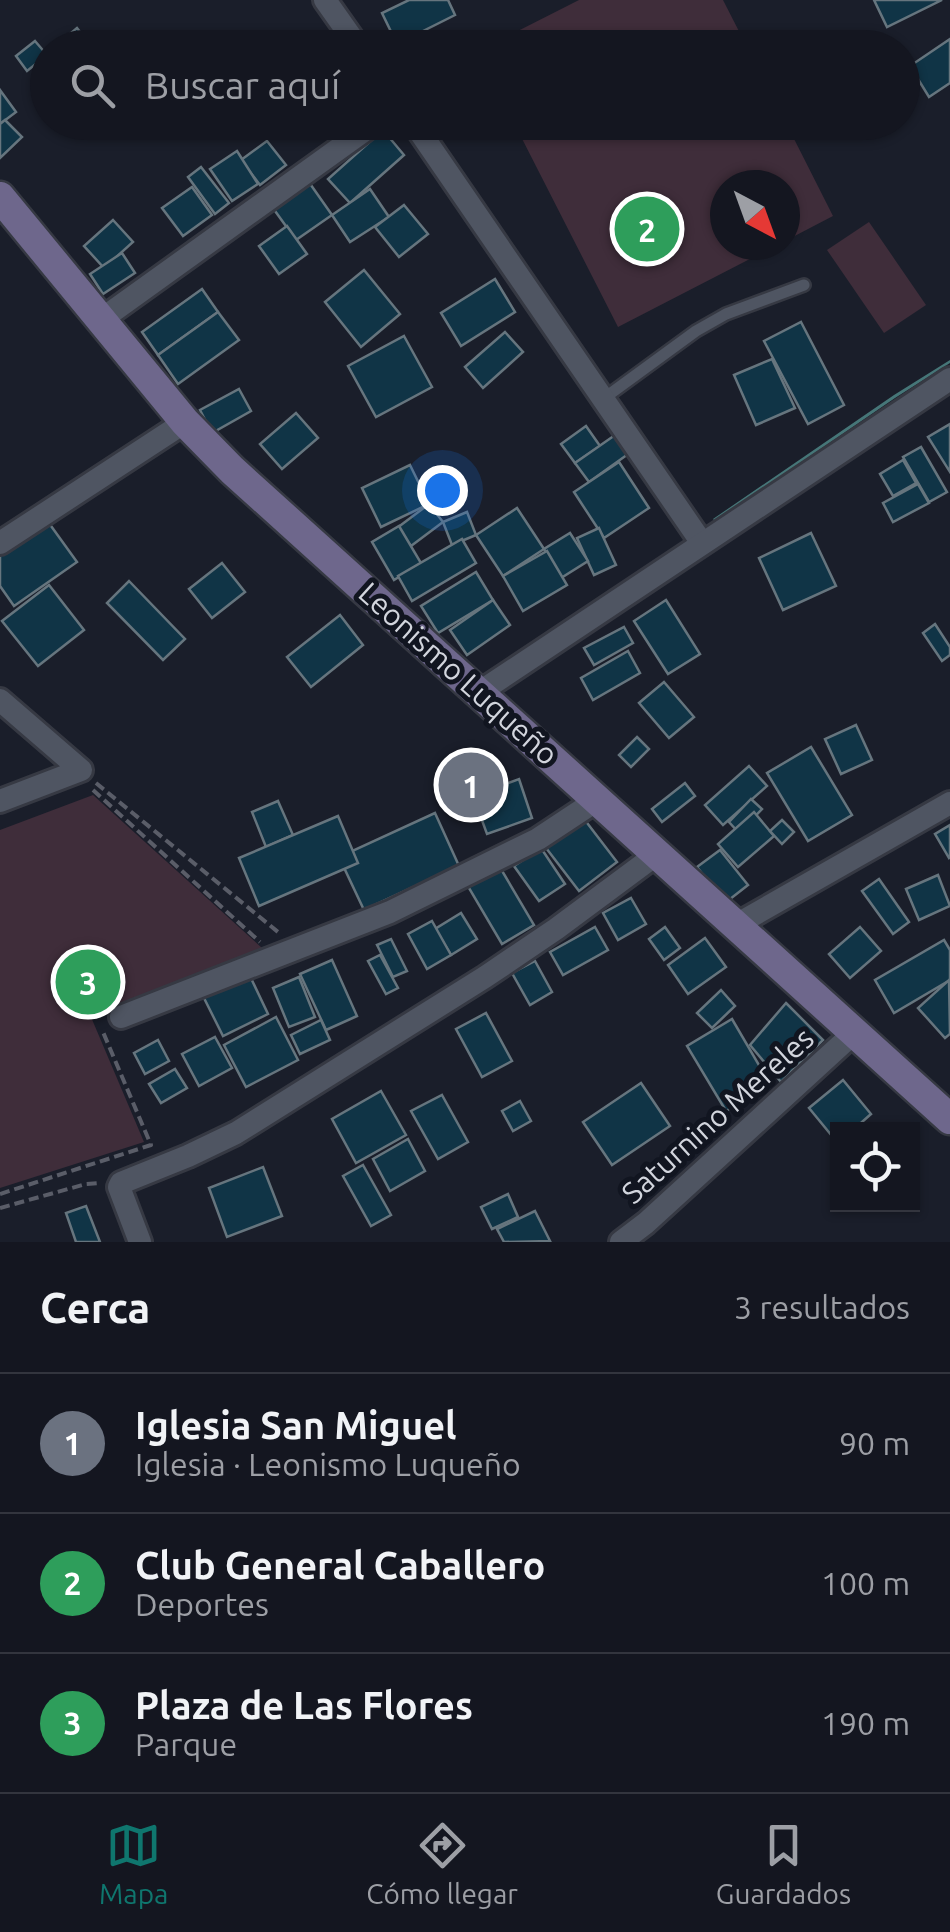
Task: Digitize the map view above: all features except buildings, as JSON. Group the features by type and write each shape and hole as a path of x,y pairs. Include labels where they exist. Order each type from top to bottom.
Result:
{"street":[{"path":"325,0 347,30"},
{"path":"102,320 351,140"},
{"path":"425,140 702,542"},
{"name":"Leonismo Luqueño","path":"0,196 185,422 232,470 855,1032 943,1101"},
{"path":"480,692 950,379"},
{"path":"0,544 185,422"},
{"path":"0,700 85,778"},
{"path":"0,801 85,778"},
{"path":"109,1018 298,950 390,912 538,839 597,800"},
{"path":"736,925 950,803"},
{"path":"140,1242 119,1185 236,1133 484,978 657,854"},
{"name":"Saturnino Mereles","path":"621,1242 652,1232 855,1032"}],"lane":[{"path":"603,399 726,314 804,286"}],"path":[{"path":"85,778 268,949"},
{"path":"85,778 298,950"},
{"path":"0,1194 151,1145 109,1018"},
{"path":"0,1208 86,1184 119,1185"}],"shaded area":[{"path":"579,0 723,0 738,30 520,30"},
{"path":"523,140 795,140 833,216 800,233 800,170 710,170 710,260 748,260 618,327"},
{"path":"869,222 926,305 884,333 827,250"},
{"path":"950,360 715,521 713,519 894,395"},
{"path":"93,795 262,948 91,1017 144,1142 0,1188 0,830"}],"place":[{"name":"Club General Caballero","path":"647,229"},
{"name":"Iglesia San Miguel","path":"471,785"},
{"name":"Plaza de Las Flores","path":"88,982"}]}
